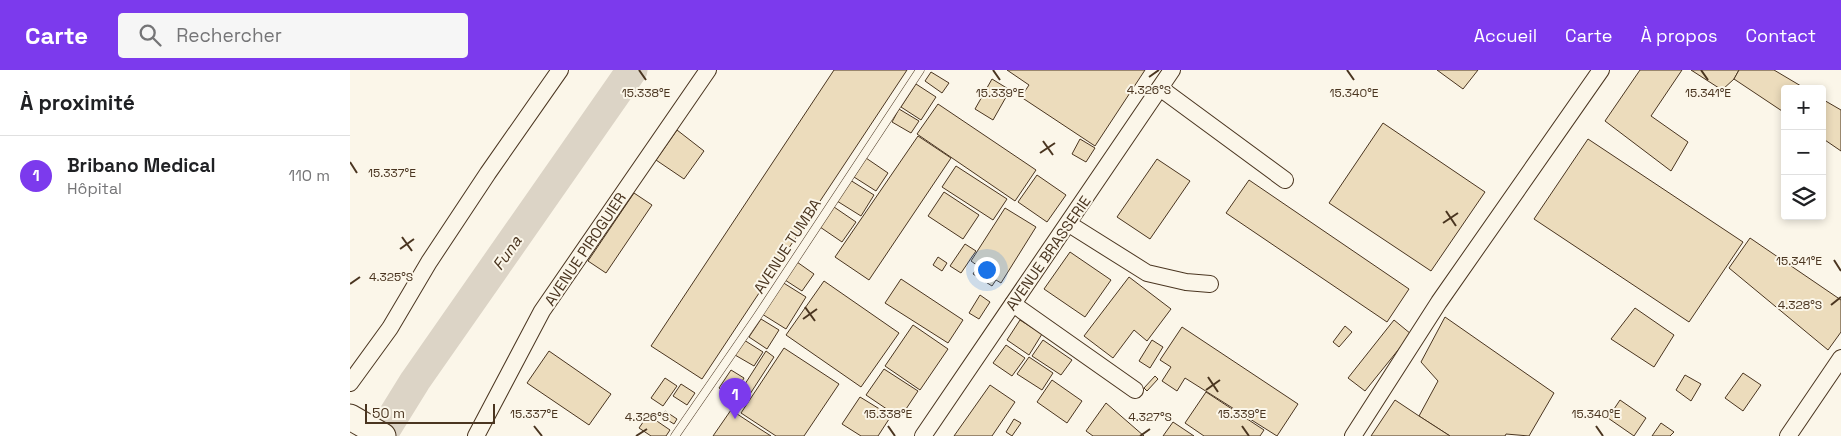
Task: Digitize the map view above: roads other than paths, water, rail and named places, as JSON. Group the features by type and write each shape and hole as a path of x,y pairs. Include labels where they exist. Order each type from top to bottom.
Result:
{"street":[{"path":"350,383 390,328 429,262 560,70"},
{"name":"AVENUE PIROGUIER","path":"476,436 542,311 708,70"},
{"name":"AVENUE BRASSERIE","path":"923,436 1172,70"},
{"path":"1353,436 1439,302 1601,70"},
{"path":"1160,88 1285,180"},
{"path":"1069,224 1147,273 1186,282 1210,284"},
{"path":"1013,304 1135,390"},
{"path":"1788,436 1841,358"}],"lane":[{"name":"AVENUE TUMBA","path":"675,436 757,318 920,70"}],"waterway":[{"name":"Funa","path":"381,436 415,381 632,70"}],"place":[{"name":"Bribano Medical","path":"735,419"}]}
